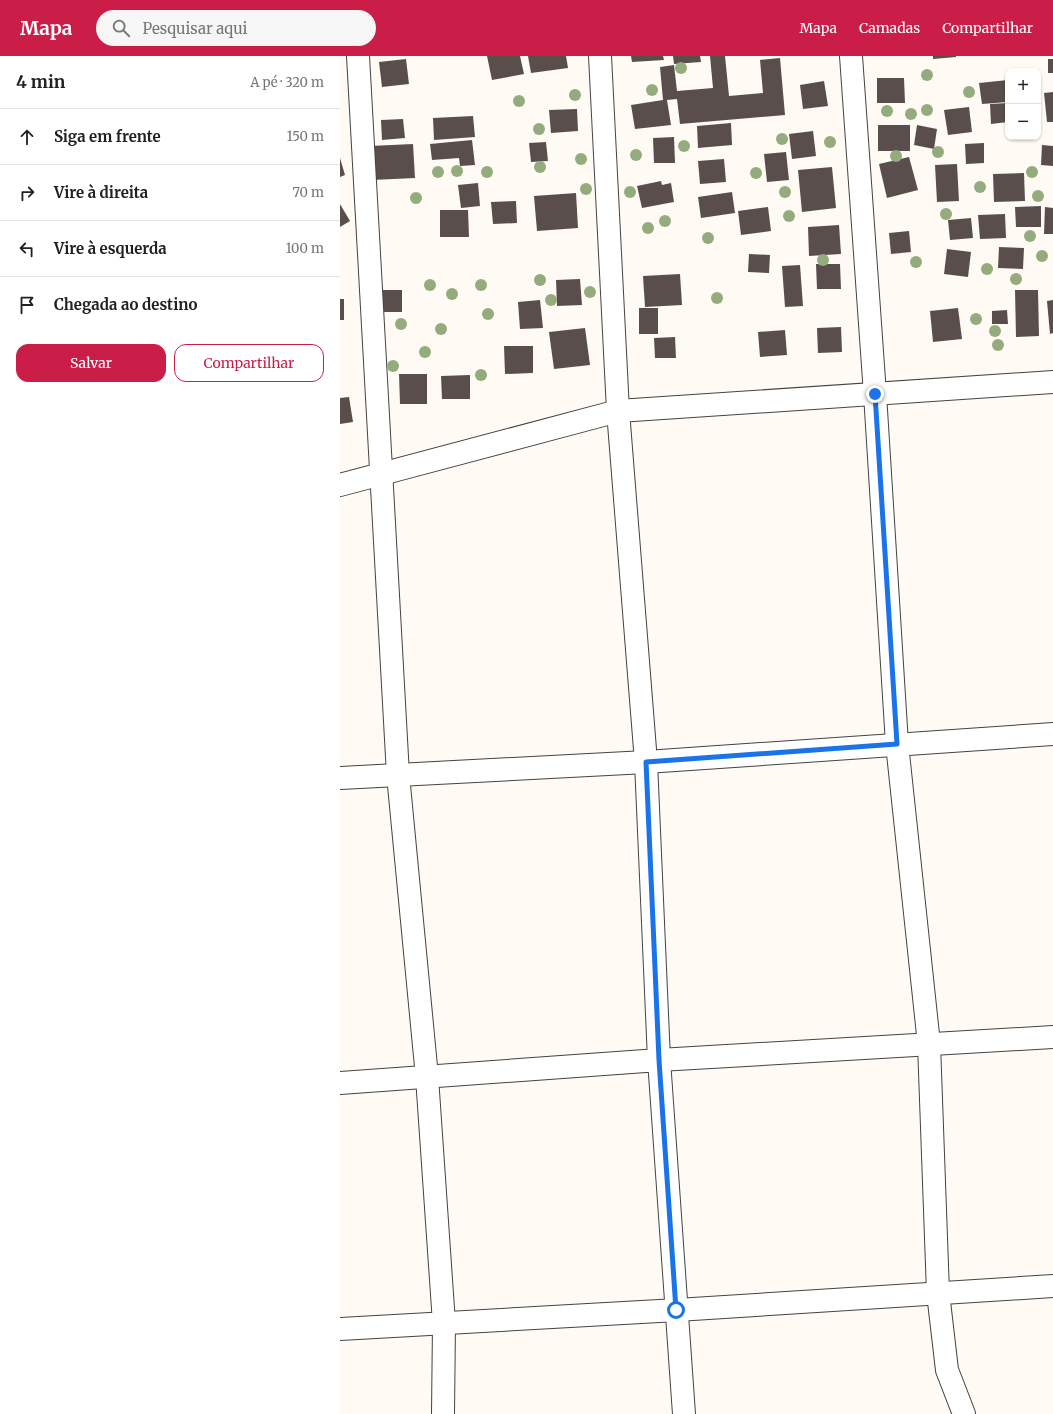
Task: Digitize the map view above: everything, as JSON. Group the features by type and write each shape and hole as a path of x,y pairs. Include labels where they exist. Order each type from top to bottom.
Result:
{"street":[{"path":"358,56 398,775 427,1077 444,1323 443,1414"},
{"path":"600,56 618,411 646,762 659,1060 684,1414"},
{"path":"851,56 875,394 897,744 929,1044 938,1293 947,1370 964,1414"},
{"path":"340,485 618,411 1053,382"},
{"path":"340,778 646,762 1053,734"},
{"path":"340,1084 659,1060 1053,1037"},
{"path":"340,1329 676,1310 1053,1286"}],"building":[{"path":"487,56 520,56 524,74 492,80"},
{"path":"528,56 566,56 568,68 531,73"},
{"path":"631,56 663,56 664,60 632,62"},
{"path":"673,56 700,56 701,62 674,64"},
{"path":"710,56 725,56 729,96 763,93 760,60 780,58 785,115 680,124 677,99 667,100 671,125 635,129 631,105 663,100 660,67 674,65 677,91 713,88"},
{"path":"933,56 956,56 956,57 933,59"},
{"path":"406,59 409,84 382,87 379,62"},
{"path":"1048,59 1053,59 1053,73 1048,73"},
{"path":"877,78 904,78 905,103 877,103"},
{"path":"1005,80 1005,102 982,104 979,83"},
{"path":"824,81 828,106 803,109 800,85"},
{"path":"1053,92 1053,122 1047,122 1044,93"},
{"path":"1005,103 1005,122 991,124 990,104"},
{"path":"969,107 972,132 948,135 944,110"},
{"path":"577,109 578,131 551,133 549,110"},
{"path":"473,116 475,137 434,140 433,118"},
{"path":"403,119 405,138 382,140 381,120"},
{"path":"731,123 732,145 698,148 697,126"},
{"path":"878,125 910,125 910,151 878,151"},
{"path":"917,125 937,129 934,149 914,145"},
{"path":"813,131 816,156 792,159 789,134"},
{"path":"674,137 675,163 654,163 653,138"},
{"path":"472,140 475,165 460,166 459,158 432,160 430,144"},
{"path":"546,142 548,161 531,162 529,143"},
{"path":"984,143 984,163 966,164 965,144"},
{"path":"413,144 415,178 372,180 370,146"},
{"path":"1042,145 1053,146 1053,166 1041,165"},
{"path":"786,152 789,180 767,182 764,154"},
{"path":"909,157 918,190 887,198 879,164"},
{"path":"340,158 345,175 340,177"},
{"path":"724,159 726,182 700,184 698,161"},
{"path":"957,164 959,201 937,202 935,165"},
{"path":"832,167 836,208 802,212 798,170"},
{"path":"1024,173 1025,201 994,202 993,174"},
{"path":"661,181 662,185 671,183 674,202 642,208 637,186"},
{"path":"478,183 480,206 461,208 458,185"},
{"path":"732,192 735,213 701,218 698,197"},
{"path":"576,193 578,228 537,231 534,196"},
{"path":"516,201 517,223 493,224 491,202"},
{"path":"340,204 350,221 340,227"},
{"path":"1041,206 1041,227 1016,227 1015,207"},
{"path":"768,207 771,231 741,235 738,211"},
{"path":"1045,207 1053,208 1053,234 1044,234"},
{"path":"440,210 468,210 469,237 440,237"},
{"path":"1005,214 1006,238 980,239 978,215"},
{"path":"971,218 973,238 950,240 948,220"},
{"path":"839,225 841,254 809,256 808,227"},
{"path":"909,231 911,252 891,254 889,233"},
{"path":"999,247 1024,248 1023,269 998,268"},
{"path":"947,249 971,252 968,277 944,274"},
{"path":"749,254 770,255 769,273 748,272"},
{"path":"816,264 840,264 841,289 817,289"},
{"path":"800,265 803,306 785,307 782,266"},
{"path":"680,274 682,305 645,307 643,276"},
{"path":"580,279 582,305 557,306 556,280"},
{"path":"382,290 402,290 402,312 382,312"},
{"path":"1015,290 1038,290 1039,336 1016,337"},
{"path":"340,299 344,299 344,320 340,320"},
{"path":"540,300 543,328 520,329 518,302"},
{"path":"1053,300 1053,333 1050,334 1047,301"},
{"path":"639,308 658,308 658,334 639,334"},
{"path":"958,308 962,339 933,342 930,311"},
{"path":"1007,310 1008,324 992,324 992,311"},
{"path":"841,327 842,352 818,353 817,328"},
{"path":"585,328 590,365 554,369 549,332"},
{"path":"785,330 787,355 760,357 758,332"},
{"path":"675,337 676,358 655,358 654,338"},
{"path":"504,346 533,346 533,373 505,374"},
{"path":"399,374 427,374 427,404 400,404"},
{"path":"470,375 470,399 442,399 441,376"},
{"path":"349,397 353,422 340,424 340,398"}],"route":[{"path":"676,1310 659,1060 646,762 897,744 875,394"}]}
